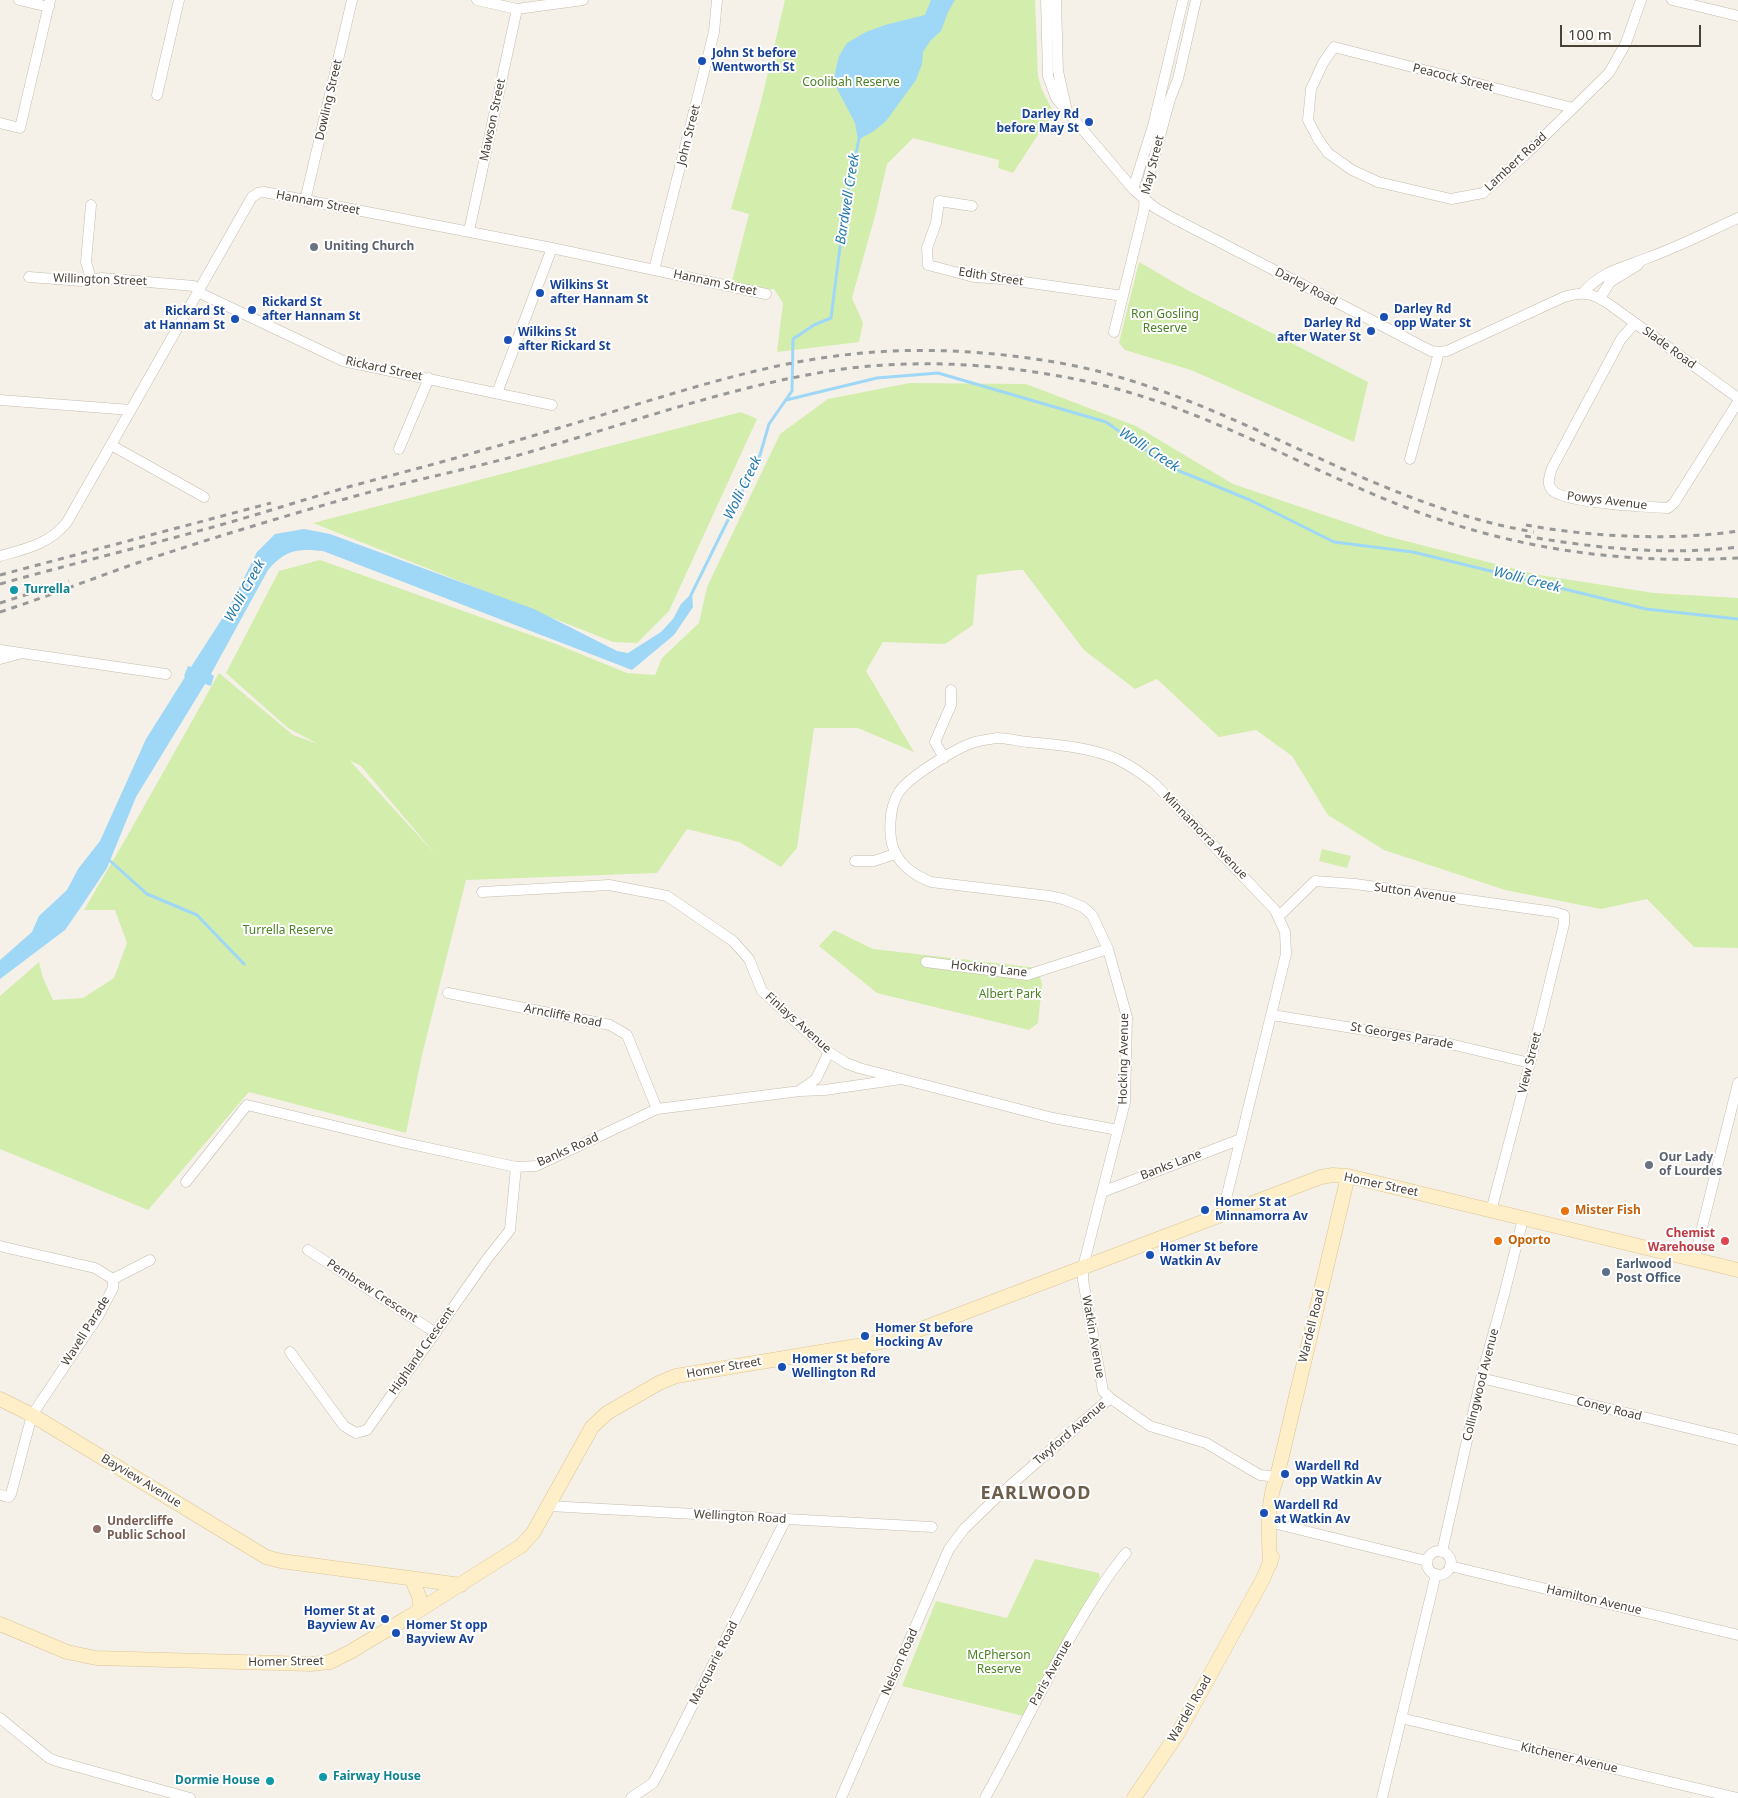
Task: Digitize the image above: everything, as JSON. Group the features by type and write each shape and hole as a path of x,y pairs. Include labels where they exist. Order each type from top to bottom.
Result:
{"main road":[{"name":"Homer Street","path":"0,1624 67,1652 96,1658 311,1664 330,1662 340,1658 461,1585 521,1546 533,1533 592,1427 607,1413 659,1383 693,1373 881,1342 926,1328 1311,1180 1333,1175 1348,1176 1738,1270"},
{"name":"Wardell Road","path":"1270,1564 1271,1489 1276,1477 1348,1176"},
{"name":"Bayview Avenue","path":"0,1399 32,1415 266,1557 282,1561 461,1585"},
{"name":"Wardell Road","path":"1134,1798 1178,1733 1270,1564 1276,1542 1276,1477"},
{"path":"411,1578 419,1596 420,1609"}],"street":[{"path":"0,123 20,128 50,4 19,0"},
{"path":"157,95 179,0"},
{"name":"Dowling Street","path":"305,201 352,0"},
{"path":"477,0 517,9 583,0"},
{"name":"John Street","path":"654,270 714,32 717,0"},
{"name":"Darley Road","path":"1046,0 1048,76 1056,98 1144,200 1173,218 1431,351 1439,352"},
{"name":"Darley Road","path":"1056,0 1058,71 1066,108"},
{"name":"May Street","path":"1133,189 1153,126 1183,0"},
{"name":"May Street","path":"1114,332 1144,210 1145,191 1170,99 1178,79 1196,0"},
{"name":"Lambert Road","path":"1334,47 1322,63 1311,89 1308,120 1328,153 1352,170 1378,182 1451,199 1483,193 1523,157 1609,73 1626,43 1641,0"},
{"path":"1672,0 1738,16"},
{"name":"Mawson Street","path":"469,231 517,9"},
{"name":"Peacock Street","path":"1334,47 1573,108"},
{"name":"Hannam Street","path":"0,556 39,544 58,534 67,522 255,195 264,192 469,231 766,294"},
{"name":"Edith Street","path":"972,206 939,202 936,223 927,248 928,265 974,276 1123,296"},
{"path":"90,279 86,262 91,205"},
{"path":"1410,459 1439,352 1447,351 1574,294 1584,293 1600,298 1610,282 1650,258 1738,218"},
{"path":"497,393 552,248"},
{"path":"1584,293 1591,284 1610,272 1629,263 1650,258"},
{"name":"Willington Street","path":"29,277 82,281 102,278 194,286 199,291"},
{"name":"Rickard Street","path":"199,291 343,361 552,405"},
{"name":"Slade Road","path":"1600,298 1738,398"},
{"name":"Powys Avenue","path":"1635,322 1621,339 1552,468 1548,480 1551,489 1559,495 1601,503 1668,508 1674,503 1738,402"},
{"path":"399,450 429,378"},
{"path":"0,400 131,410"},
{"path":"111,445 204,497"},
{"path":"0,650 166,674"},
{"path":"0,659 24,653"},
{"path":"944,758 935,742 951,705 951,690"},
{"name":"Minnamorra Avenue","path":"895,854 891,817 898,794 904,786 944,758 972,743 998,738 1091,751 1116,759 1138,770 1155,784 1266,900 1278,916 1285,932 1286,954 1222,1215"},
{"path":"855,861 874,860 895,854"},
{"name":"Hocking Avenue","path":"895,854 914,874 931,882 1049,896 1083,907 1092,915 1108,949 1127,1017 1125,1102 1083,1267"},
{"name":"Sutton Avenue","path":"1278,916 1315,881 1355,884 1554,912 1564,915"},
{"name":"Finlays Avenue","path":"482,892 609,885 667,896 733,941 749,959 762,990 829,1052 846,1064 1052,1118 1118,1130"},
{"name":"View Street","path":"1491,1211 1530,1063 1564,924 1564,915"},
{"name":"Hocking Lane","path":"926,962 1027,975 1108,949"},
{"name":"Arncliffe Road","path":"448,993 610,1025 627,1035 657,1109"},
{"name":"St Georges Parade","path":"1272,1015 1446,1043 1530,1063"},
{"path":"800,1091 816,1079 829,1052"},
{"name":"Banks Road","path":"186,1182 247,1105 516,1167 536,1166 657,1109 800,1091 824,1090 900,1079"},
{"path":"1694,1260 1738,1083"},
{"name":"Banks Lane","path":"1102,1192 1241,1139"},
{"name":"Highland Crescent","path":"290,1352 344,1426 356,1433 367,1430 487,1259 510,1230 516,1167"},
{"name":"Collingwood Avenue","path":"1442,1552 1481,1378 1523,1218"},
{"path":"0,1246 95,1268 113,1279 150,1260"},
{"name":"Pembrew Crescent","path":"308,1250 436,1333"},
{"name":"Watkin Avenue","path":"1083,1267 1083,1280 1103,1391 1110,1398"},
{"name":"Wavell Parade","path":"0,1496 9,1497 12,1494 32,1415 99,1315 112,1288 113,1279"},
{"name":"Coney Road","path":"1481,1378 1738,1440"},
{"path":"1110,1398 1150,1426 1206,1443 1260,1475 1276,1477"},
{"name":"Twyford Avenue","path":"964,1529 996,1498 1110,1398"},
{"name":"Wellington Road","path":"549,1506 932,1527"},
{"name":"Macquarie Road","path":"631,1798 652,1783 659,1772 786,1519"},
{"path":"1277,1524 1427,1561"},
{"name":"Nelson Road","path":"841,1798 949,1549 964,1529"},
{"path":"1442,1552 1448,1556 1450,1566 1446,1572 1436,1574 1428,1568 1427,1561 1431,1554 1442,1552"},
{"name":"Paris Avenue","path":"985,1798 1050,1672 1097,1593 1126,1553"},
{"name":"Hamilton Avenue","path":"1450,1566 1738,1635"},
{"path":"1382,1798 1436,1574"},
{"path":"0,1718 44,1754 56,1761 190,1798"},
{"name":"Kitchener Avenue","path":"1401,1718 1737,1798"}],"green space":[{"name":"Coolibah Reserve","path":"785,0 1035,0 1038,76 1042,90 1055,115 1045,124 1013,173 998,168 999,160 913,138 887,164 875,216 852,298 863,323 859,342 777,352 783,303 774,289 752,289 732,281 749,214 731,209 761,102"},
{"name":"Ron Gosling Reserve","path":"1139,262 1189,291 1368,382 1354,442 1191,370 1125,350 1119,343"},
{"name":"Turrella Reserve","path":"910,383 1026,384 1136,426 1233,484 1386,536 1539,575 1654,593 1738,598 1738,948 1694,947 1647,899 1601,909 1505,890 1384,850 1328,815 1292,756 1256,730 1219,737 1157,679 1135,689 1084,650 1023,570 1018,570 977,575 973,625 945,644 883,642 866,671 914,752 858,728 814,728 797,848 781,867 739,842 687,829 657,873 466,880 422,1055 406,1133 249,1092 148,1210 0,1149 0,996 39,962 43,978 53,1000 83,998 114,978 127,943 115,910 84,910 219,673 293,735 318,744 288,728 226,673 279,571 320,560 556,644 627,673 655,675 662,658 699,623 707,587 780,434 828,399","holes":["351,761 361,766 436,855"]},
{"path":"741,412 757,419 669,611 637,643 613,642 313,523"},
{"path":"1322,849 1351,856 1347,868 1319,861"},
{"name":"Albert Park","path":"834,930 873,949 1038,968 1042,985 1038,1023 1029,1030 877,993 819,946"},
{"name":"McPherson Reserve","path":"1035,1559 1099,1573 1100,1577 1023,1716 902,1686 936,1601 1007,1618"}],"water":[{"path":"931,0 955,0 941,31 931,40 923,52 922,64 916,80 886,121 874,131 858,140 855,123 833,81 839,56 847,43 866,32 925,15"},
{"path":"304,529 330,534 534,609 617,651 628,653 661,632 673,619 681,604 692,593 693,607 674,635 632,670 323,551 299,550 286,554 268,570 211,674 214,676 211,686 205,684 136,797 107,868 81,907 65,930 0,979 0,960 32,932 39,916 67,890 78,869 100,841 146,739 185,677 188,666 191,667 229,608 257,552 275,534"}],"waterway":[{"name":"Bardwell Creek","path":"691,595 760,455 769,424 792,391 793,339 814,325 831,318 846,200 859,139"},
{"name":"Wolli Creek","path":"786,400 877,378 938,373 1106,422 1172,468 1250,500 1334,542 1413,552 1646,609 1738,619"},
{"path":"108,859 147,894 197,915 244,964"}],"railway":[{"path":"0,584 220,525 730,378 782,365 818,359 864,353 920,350 1004,355 1060,363 1121,378 1181,398 1413,498 1473,518 1534,532"},
{"path":"0,612 137,563 266,522 366,493 512,457 713,397 795,377 867,366 899,364 995,367 1058,376 1133,393 1218,425 1384,499 1426,515 1502,538 1541,546 1618,557 1658,559 1738,558"},
{"path":"0,575 271,503"},
{"path":"1526,525 1605,535 1659,537 1738,531"},
{"path":"1525,536 1604,547 1658,551 1711,550 1738,547"},
{"path":"0,603 69,581"}],"place":[{"name":"John St before Wentworth St","path":"702,61"},
{"name":"Darley Rd before May St","path":"1089,122"},
{"name":"Uniting Church","path":"314,247"},
{"name":"Wilkins St after Hannam St","path":"540,293"},
{"name":"Rickard St after Hannam St","path":"252,310"},
{"name":"Darley Rd opp Water St","path":"1384,317"},
{"name":"Rickard St at Hannam St","path":"235,319"},
{"name":"Darley Rd after Water St","path":"1371,331"},
{"name":"Wilkins St after Rickard St","path":"508,340"},
{"name":"Turrella","path":"14,590"},
{"name":"Our Lady of Lourdes","path":"1649,1165"},
{"name":"Homer St at Minnamorra Av","path":"1205,1210"},
{"name":"Mister Fish","path":"1565,1211"},
{"name":"Oporto","path":"1498,1241"},
{"name":"Chemist Warehouse","path":"1725,1241"},
{"name":"Homer St before Watkin Av","path":"1150,1255"},
{"name":"Earlwood Post Office","path":"1606,1272"},
{"name":"Homer St before Hocking Av","path":"865,1336"},
{"name":"Homer St before Wellington Rd","path":"782,1367"},
{"name":"Wardell Rd opp Watkin Av","path":"1285,1474"},
{"name":"Wardell Rd at Watkin Av","path":"1264,1513"},
{"name":"Undercliffe Public School","path":"97,1529"},
{"name":"Homer St at Bayview Av","path":"385,1619"},
{"name":"Homer St opp Bayview Av","path":"396,1633"},
{"name":"Fairway House","path":"323,1777"},
{"name":"Dormie House","path":"270,1781"}],"district":[{"name":"EARLWOOD","path":"1036,1494"}]}
